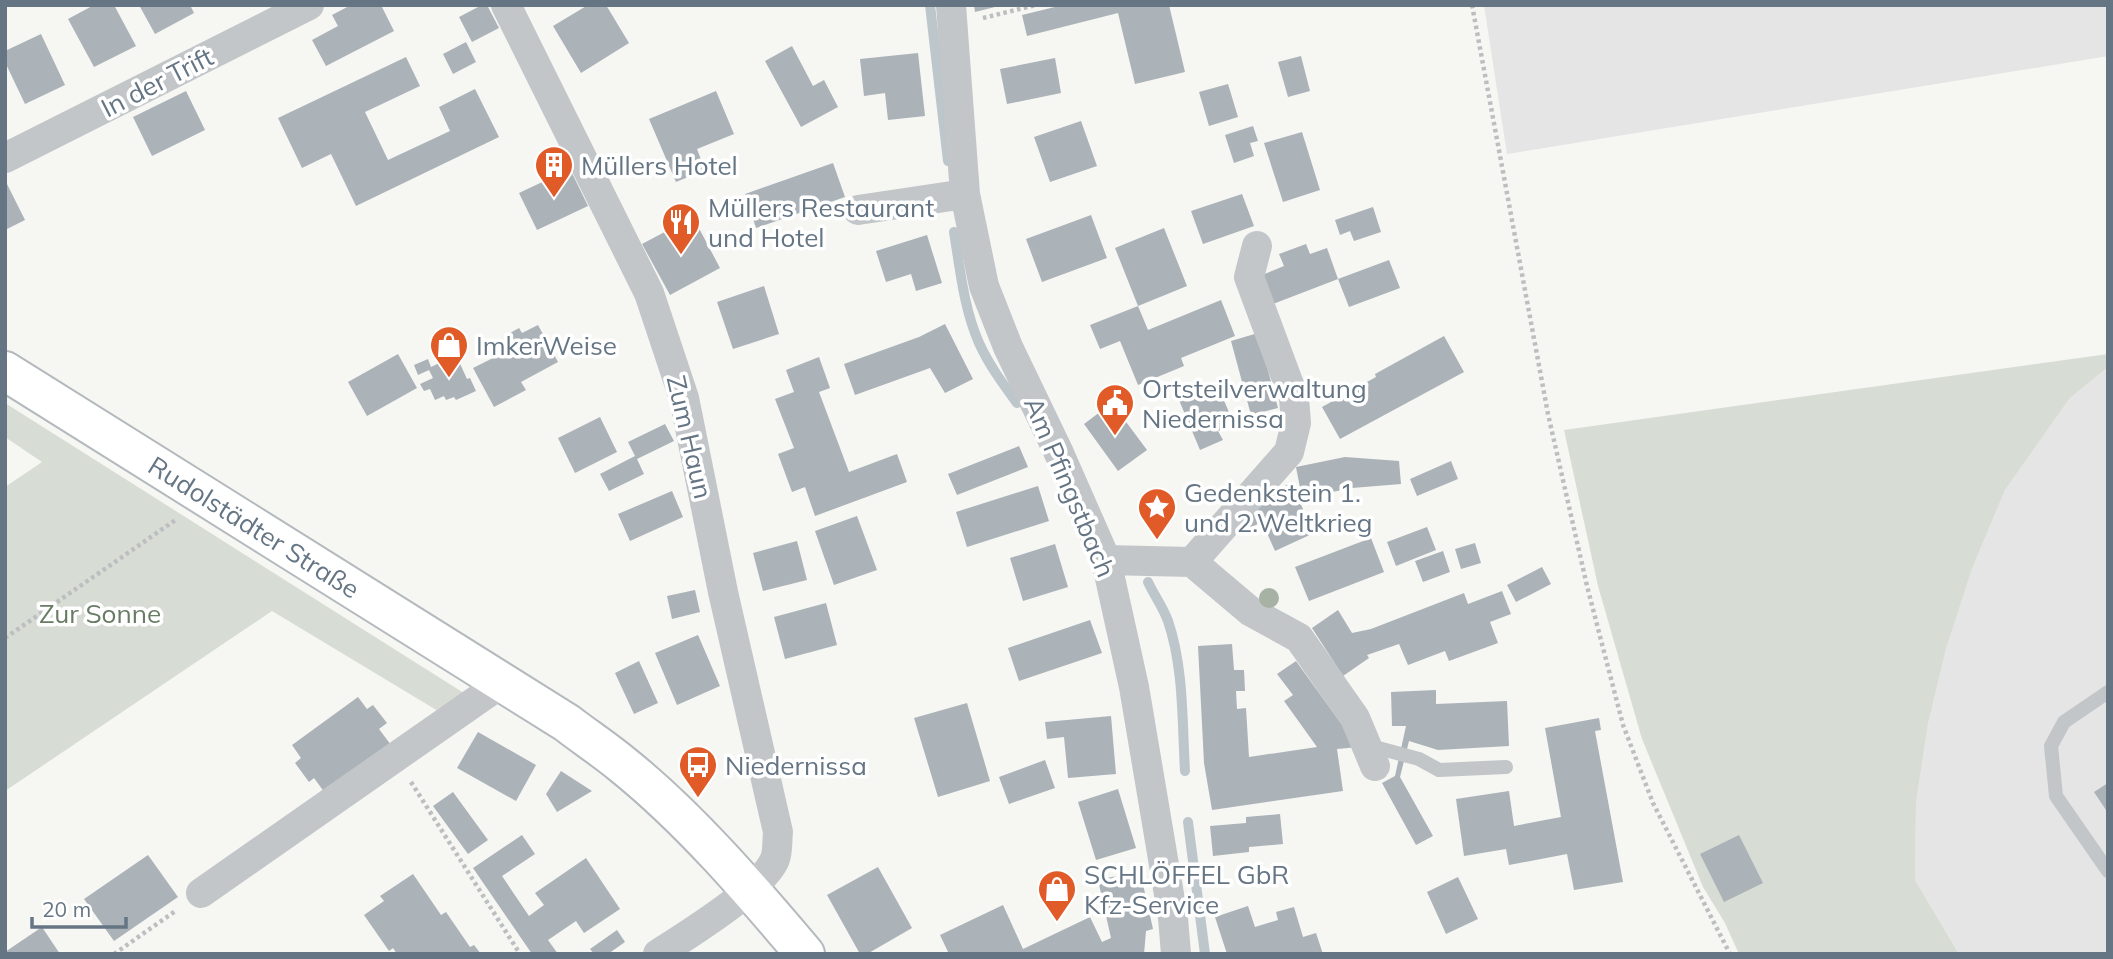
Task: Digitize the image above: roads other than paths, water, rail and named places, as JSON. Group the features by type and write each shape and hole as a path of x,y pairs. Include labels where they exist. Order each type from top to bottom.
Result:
{"street":[{"name":"In der Trift","path":"5,158 309,5"},
{"name":"Zum Haun","path":"506,5 649,293 684,398 723,592 778,832 776,857 768,871 728,907 658,954"},
{"name":"Am Pfingstbach","path":"951,15 965,194 984,286 1008,347 1106,560 1134,687 1173,918 1175,954"},
{"path":"858,210 965,194"},
{"path":"1192,562 1289,452 1296,423 1294,398 1249,277 1256,246"},
{"name":"Rudolstädter Straße","path":"5,371 567,723 623,765 664,801 749,888 805,954"},
{"path":"1106,560 1192,562 1250,611 1298,638 1355,718 1371,756"},
{"path":"201,893 503,682"}],"lane":[{"path":"2108,692 2064,722 2051,746 2056,796 2108,871"},
{"path":"1371,756 1408,755 1439,770 1506,767"}],"waterway":[{"path":"930,5 948,161"},
{"path":"954,232 963,289 974,330 987,359 1017,403"},
{"path":"1148,582 1168,621 1177,657 1185,771"},
{"path":"1188,822 1205,954"}],"place":[{"name":"Müllers Hotel","path":"554,199"},
{"name":"Müllers Restaurant und Hotel","path":"681,256"},
{"name":"ImkerWeise","path":"449,379"},
{"name":"Ortsteilverwaltung Niedernissa","path":"1115,437"},
{"name":"Gedenkstein 1. und 2.Weltkrieg","path":"1157,541"},
{"name":"Niedernissa","path":"698,799"},
{"name":"SCHLÖFFEL GbR Kfz-Service","path":"1057,923"}],"park label":[{"name":"Zur Sonne","path":"100,613"}]}
